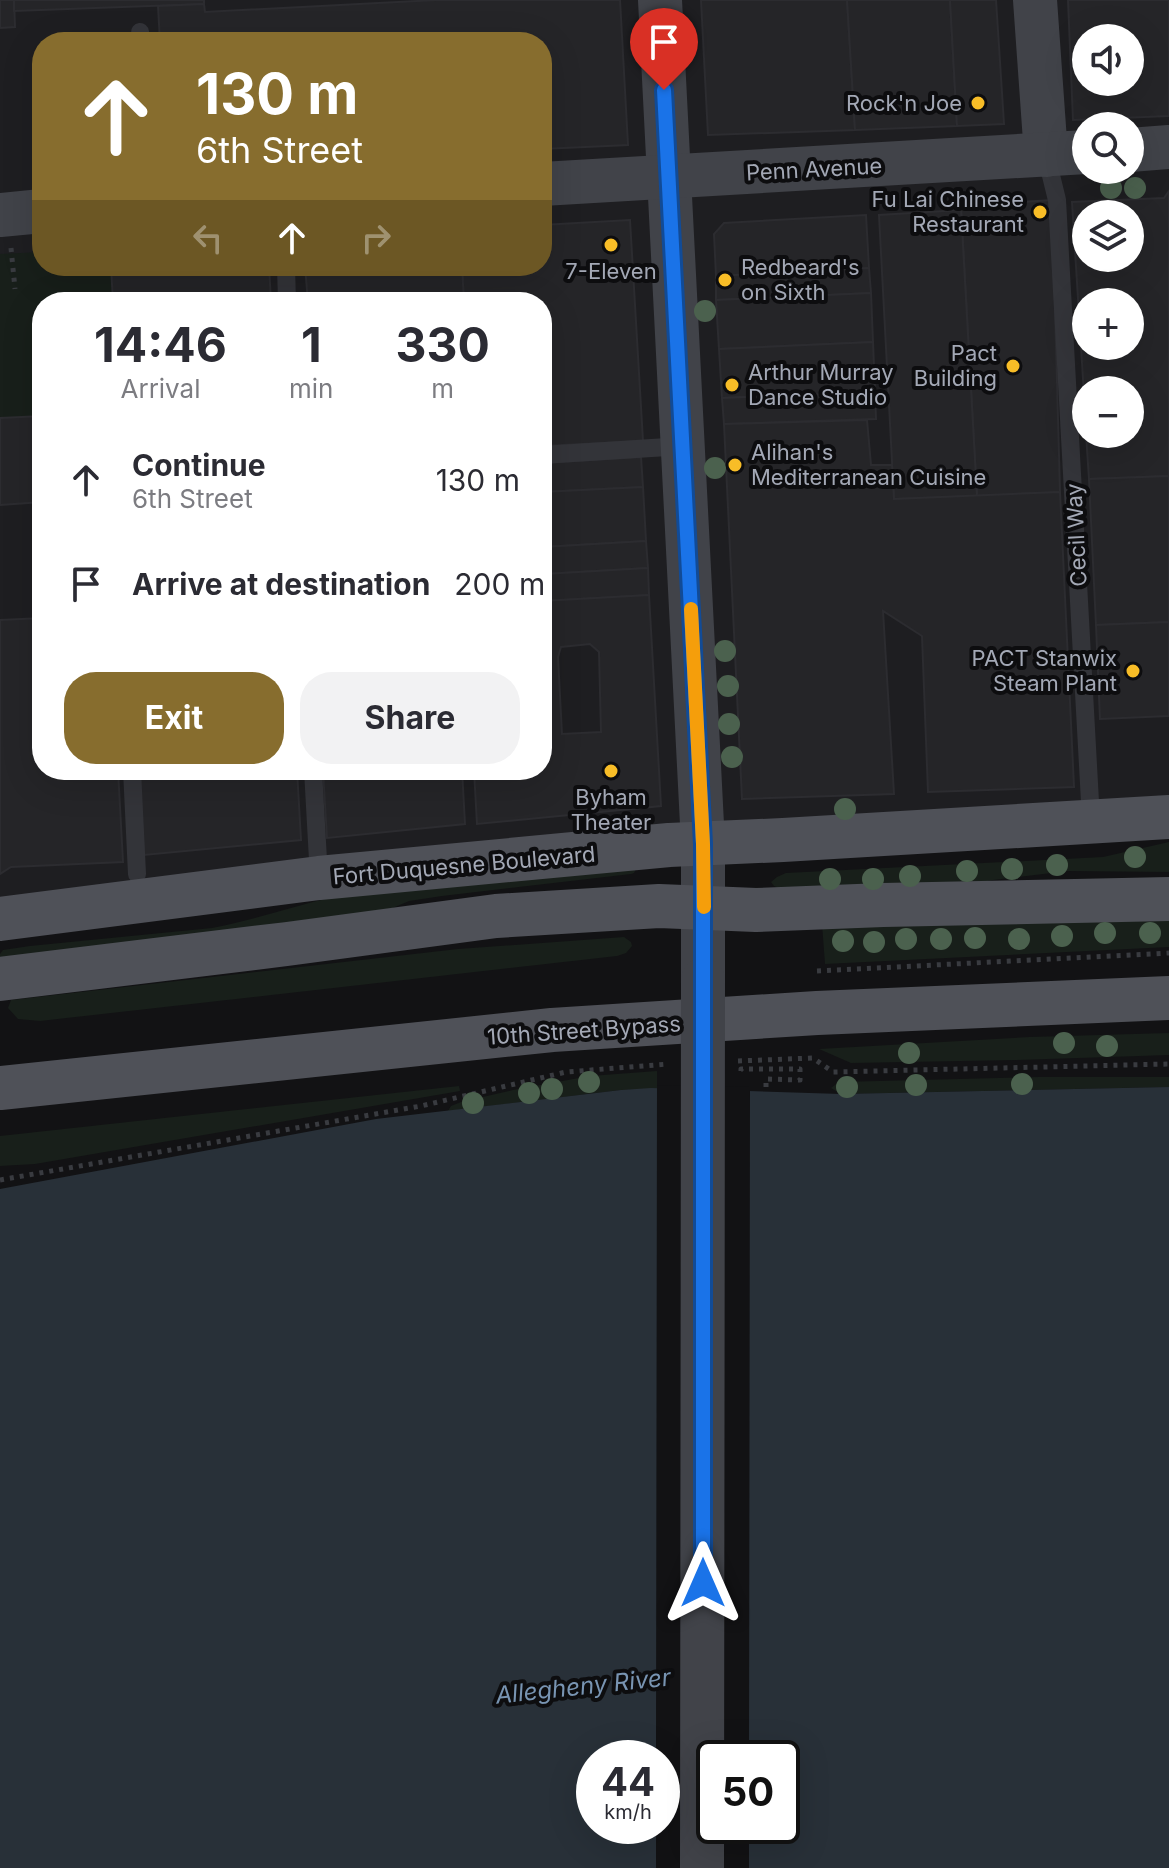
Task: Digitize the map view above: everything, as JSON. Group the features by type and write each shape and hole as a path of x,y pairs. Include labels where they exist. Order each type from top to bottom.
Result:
{"main road":[{"path":"660,0 703,844 702,1868"},
{"path":"1035,0 1066,154"},
{"path":"1144,149 1169,147"},
{"name":"Penn Avenue","path":"552,184 1066,154"},
{"path":"5,231 32,216"},
{"name":"Fort Duquesne Boulevard","path":"0,919 319,878 653,847 1169,817"},
{"path":"0,979 496,916 659,906 756,910 1169,899"},
{"name":"10th Street Bypass","path":"0,1088 552,1030 817,1013 1169,998"}],"lane":[{"name":"Cecil Way","path":"1066,154 1057,200 1091,820"},
{"path":"552,454 683,446"},
{"path":"132,780 137,874"},
{"path":"314,780 319,878"}],"path":[{"path":"5,231 15,289"},
{"path":"817,971 1169,953"},
{"path":"736,1061 813,1058 833,1072 1169,1064"},
{"path":"0,1180 421,1106 566,1072 674,1064"},
{"path":"741,1069 800,1069 800,1080 766,1079 766,1089"}],"shaded area":[{"path":"0,0 1169,0 1169,819 0,912"},
{"path":"32,252 32,276 112,276 112,292 32,292 32,416 0,418 0,254"},
{"path":"1169,842 1169,872 1068,871 958,887 784,890 771,882 786,873 1103,857"},
{"path":"636,869 631,874 409,901 381,913 0,958 3,950 30,946 212,928 334,897"},
{"path":"1169,919 1169,947 825,964 822,924"},
{"path":"624,937 632,946 626,953 617,956 40,1021 18,1019 8,1008 11,1000 458,949"},
{"path":"1169,1033 1169,1055 851,1063 819,1049 1030,1037"},
{"path":"657,1071 657,1089 621,1090 448,1111 451,1106 461,1102 513,1090 590,1076"},
{"path":"1169,1077 1169,1087 841,1094 831,1088 839,1082"},
{"path":"459,1086 460,1091 35,1164 0,1166 0,1136"}],"water":[{"name":"Allegheny River","path":"1169,1087 1169,1868 0,1868 0,1189 376,1119 651,1088 841,1094"}],"pier":[{"path":"657,1085 750,1087 749,1740 696,1740 696,1844 749,1844 749,1868 656,1868 656,1844 680,1844 680,1740 656,1740"}],"building":[{"path":"0,0 14,0 15,27 0,28"},
{"path":"14,0 204,0 204,4 14,11"},
{"path":"436,0 620,0 628,145 552,149 552,32 159,32 158,6 204,4 205,12"},
{"path":"701,0 847,0 855,130 708,135"},
{"path":"847,0 950,0 957,126 855,130"},
{"path":"950,0 996,0 1004,124 957,126"},
{"path":"1068,0 1169,0 1169,116 1144,117 1144,112 1073,112 1072,96"},
{"path":"1169,191 1169,476 1089,479 1087,448 1144,448 1144,376 1083,376 1082,360 1144,360 1144,288 1077,288 1076,272 1144,272 1144,200 1118,200 1164,198"},
{"name":"Pact Building","path":"1052,200 1060,492 977,496 961,206"},
{"path":"961,210 977,496 894,499 879,215"},
{"path":"866,215 869,268 716,276 714,234 724,223"},
{"path":"630,220 643,441 552,446 552,292 463,292 463,276 552,276 552,224"},
{"path":"869,268 871,293 716,300 716,276"},
{"path":"112,276 270,276 270,292 112,292"},
{"path":"306,276 463,276 463,292 307,292"},
{"path":"871,293 873,342 719,349 716,300"},
{"path":"873,342 875,392 722,398 719,349"},
{"path":"875,392 876,419 724,424 722,398"},
{"path":"32,416 32,503 0,505 0,418"},
{"path":"867,420 871,465 892,465 894,499 1060,492 1074,787 928,792 922,636 883,611 894,794 742,799 724,424"},
{"path":"641,457 643,487 552,492 552,462"},
{"path":"1169,476 1169,622 1096,625 1089,479"},
{"path":"643,487 646,541 552,546 552,492"},
{"path":"646,541 648,568 552,574 552,546"},
{"path":"648,568 649,595 552,601 552,574"},
{"path":"649,595 661,806 477,824 475,780 552,780 552,600","holes":["590,644 599,652 601,732 562,734 558,657 561,647"]},
{"path":"32,618 32,780 119,780 123,862 11,867 0,874 0,620"},
{"name":"PACT Stanwix Steam Plant","path":"1169,622 1169,716 1100,719 1096,625"},
{"path":"140,780 298,780 301,840 144,855"},
{"path":"324,780 463,780 465,824 327,838"}],"slow traffic":[{"path":"691,609 704,907"}],"place":[{"name":"Rock'n Joe","path":"978,103"},
{"name":"Fu Lai Chinese Restaurant","path":"1040,212"},
{"name":"7-Eleven","path":"611,245"},
{"name":"Redbeard's on Sixth","path":"725,280"},
{"name":"Pact Building","path":"1013,366"},
{"name":"Arthur Murray Dance Studio","path":"732,385"},
{"name":"Alihan's Mediterranean Cuisine","path":"735,465"},
{"name":"PACT Stanwix Steam Plant","path":"1133,671"},
{"name":"Byham Theater","path":"611,771"}],"route":[{"path":"664,90 703,844 703,1583"}]}
